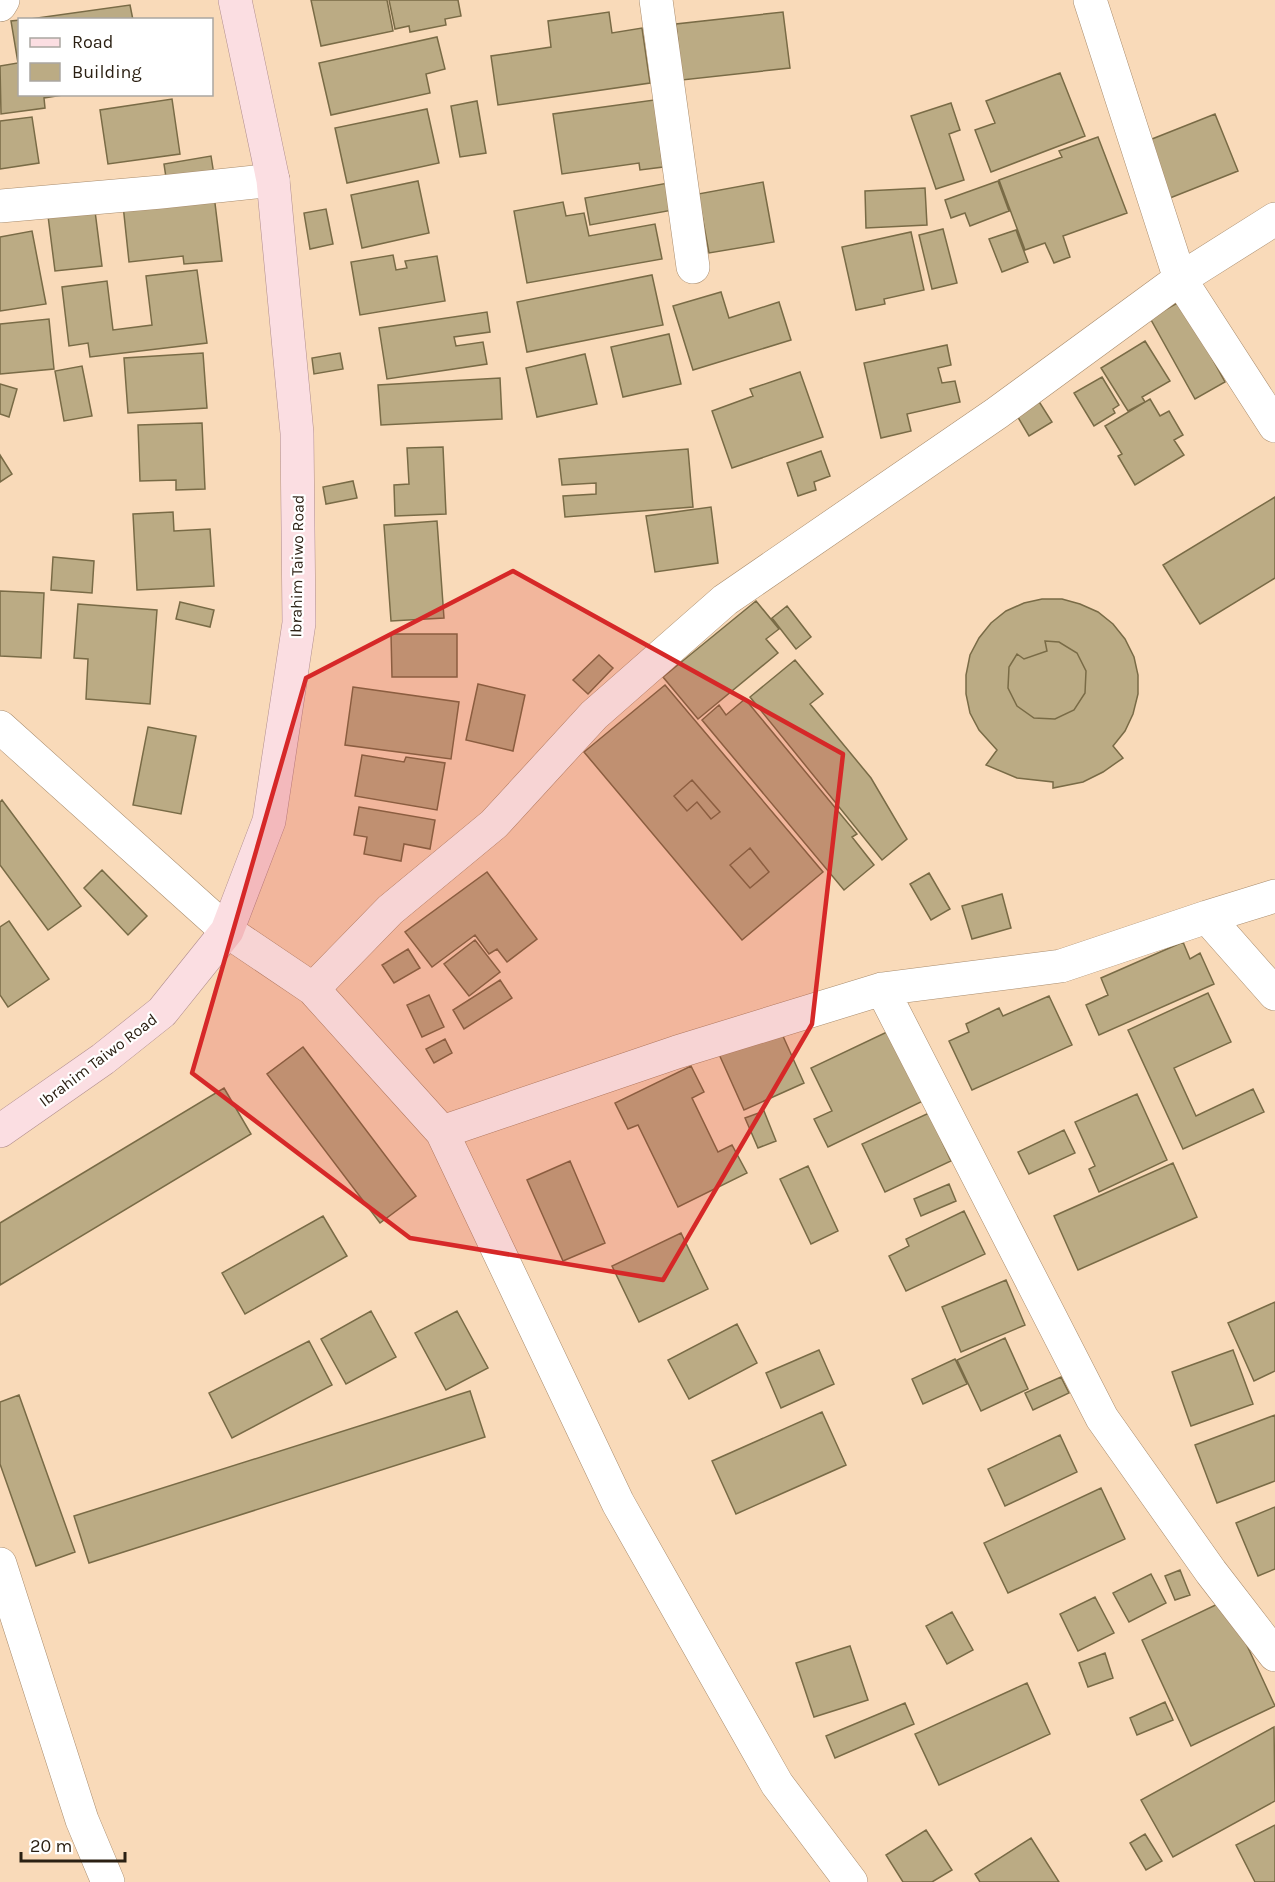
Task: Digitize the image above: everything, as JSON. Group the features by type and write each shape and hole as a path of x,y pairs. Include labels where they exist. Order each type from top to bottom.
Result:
{"main road":[{"name":"Ibrahim Taiwo Road","path":"0,1131 103,1059 162,1012 227,931 269,821 299,623 297,433 273,180 235,0"}],"street":[{"path":"0,4 3,0"},
{"path":"656,0 693,267"},
{"path":"1090,0 1180,279 1275,426"},
{"path":"0,206 273,180"},
{"path":"313,989 390,910 494,824 594,716 725,600 997,412 1180,279 1275,219"},
{"path":"0,727 227,931 313,989 442,1132 618,1503 777,1784 851,1882"},
{"path":"442,1132 677,1052 882,989 1061,966 1275,896"},
{"path":"1208,917 1275,994"},
{"path":"882,989 1102,1418 1211,1572 1275,1655"},
{"path":"0,1564 82,1820 108,1882"}],"highlighted area":[{"path":"513,571 843,754 812,1024 663,1280 410,1238 192,1073 306,678"}],"building":[{"path":"311,0 387,0 393,31 321,46"},
{"path":"389,0 458,0 461,16 445,19 446,25 410,32 409,26 395,29"},
{"path":"130,5 133,18 37,18"},
{"path":"609,12 612,33 642,28 650,83 498,105 491,56 551,47 548,21"},
{"path":"783,12 790,68 682,80 676,24"},
{"path":"18,20 18,63 11,21"},
{"path":"437,37 445,69 426,74 430,93 331,115 319,63"},
{"path":"18,63 18,96 56,96 44,98 45,108 1,114 0,66"},
{"path":"1060,73 1085,136 991,172 975,130 995,123 986,101"},
{"path":"172,99 180,154 108,164 100,110"},
{"path":"654,100 663,167 640,170 639,163 562,174 553,114"},
{"path":"477,101 486,153 460,157 451,106"},
{"path":"951,103 960,130 949,134 964,180 936,189 911,116"},
{"path":"427,109 439,163 347,183 335,128"},
{"path":"1215,114 1238,171 1170,198 1147,141"},
{"path":"32,117 39,163 0,169 0,121"},
{"path":"1098,137 1127,213 1063,236 1070,257 1054,263 1045,243 1025,250 999,180 1062,157 1059,151"},
{"path":"211,156 214,175 167,184 164,164"},
{"path":"418,181 429,233 362,248 351,195"},
{"path":"998,181 1009,211 970,226 965,213 951,218 945,200"},
{"path":"763,182 774,242 709,253 698,194"},
{"path":"668,183 673,210 590,225 585,198"},
{"path":"925,188 927,225 866,228 865,191"},
{"path":"214,195 222,261 184,264 183,256 129,262 123,205"},
{"path":"563,202 566,216 584,213 589,236 655,224 662,259 527,283 514,211"},
{"path":"326,209 333,244 310,249 304,213"},
{"path":"95,211 102,266 55,271 48,216"},
{"path":"943,229 957,283 932,289 919,235"},
{"path":"1016,230 1028,262 1002,272 989,239"},
{"path":"32,231 46,304 0,311 0,237"},
{"path":"911,232 924,290 884,299 885,304 856,310 842,247"},
{"path":"393,255 396,270 407,268 405,261 437,256 445,301 360,315 351,262"},
{"path":"197,270 207,343 90,357 88,343 69,346 62,287 107,281 113,330 152,325 146,276"},
{"path":"652,275 663,325 527,352 517,302"},
{"path":"721,292 729,318 779,302 791,340 693,370 673,306"},
{"path":"1181,301 1225,382 1195,399 1150,318"},
{"path":"487,312 490,332 454,337 456,346 483,342 487,364 387,379 379,328"},
{"path":"49,319 54,369 0,374 0,324"},
{"path":"669,334 681,384 623,397 611,347"},
{"path":"1145,341 1170,381 1142,397 1145,402 1128,411 1101,368"},
{"path":"947,345 951,365 938,368 942,383 955,381 960,402 907,414 911,431 881,438 864,363"},
{"path":"203,353 207,408 128,413 124,358"},
{"path":"340,353 343,369 314,374 312,358"},
{"path":"585,354 597,404 537,417 526,368"},
{"path":"82,366 92,416 64,421 55,371"},
{"path":"800,372 823,437 732,468 712,411 753,396 750,389"},
{"path":"1102,377 1119,405 1113,409 1115,413 1094,426 1074,393"},
{"path":"500,378 502,419 381,425 378,385"},
{"path":"0,384 17,389 9,417 0,414"},
{"path":"1150,399 1160,416 1169,411 1183,435 1174,440 1184,455 1135,485 1118,456 1122,454 1105,426"},
{"path":"1038,400 1052,422 1029,436 1016,414"},
{"path":"202,423 205,489 176,490 176,480 140,481 138,425"},
{"path":"443,447 446,514 395,516 394,485 409,484 407,448"},
{"path":"688,449 693,507 565,517 563,496 596,494 596,483 562,485 559,459"},
{"path":"821,451 830,476 814,482 816,490 798,496 787,463"},
{"path":"0,455 12,474 0,482"},
{"path":"353,481 357,498 326,504 323,487"},
{"path":"1275,497 1275,578 1200,624 1163,565"},
{"path":"711,507 718,563 655,572 646,516"},
{"path":"173,512 174,531 210,529 214,586 137,590 133,514"},
{"path":"437,521 444,618 391,621 384,525"},
{"path":"53,557 94,561 92,593 51,590"},
{"path":"0,591 44,593 41,658 0,656"},
{"path":"1042,599 1062,599 1098,612 1113,624 1125,639 1134,657 1138,675 1138,694 1133,714 1125,731 1113,746 1123,758 1083,782 1053,788 1053,782 1017,778 986,765 997,750 979,730 970,713 966,694 966,675 970,655 979,638 991,623 1006,611 1024,603","holes":["1045,641 1059,642 1077,653 1086,671 1085,693 1074,710 1055,719 1034,718 1017,706 1008,688 1009,667 1017,654 1024,659 1047,651"]},
{"path":"756,601 779,629 766,639 778,653 698,719 663,677"},
{"path":"180,602 214,610 210,627 176,619"},
{"path":"78,604 157,610 150,704 86,699 88,659 74,658"},
{"path":"787,606 811,637 796,649 772,618"},
{"path":"391,634 457,634 457,677 392,677"},
{"path":"1045,641 1059,642 1077,653 1086,671 1085,693 1074,710 1055,719 1034,718 1017,706 1008,688 1009,667 1017,654 1024,659 1047,651"},
{"path":"599,655 613,668 588,694 573,680"},
{"path":"795,660 823,694 810,704 871,778 907,839 882,860 750,697"},
{"path":"478,684 525,695 513,751 466,740"},
{"path":"665,685 823,872 742,940 584,752","holes":["692,780 720,812 711,819 697,802 687,811 674,796","750,848 769,872 750,888 730,865"]},
{"path":"353,687 459,702 451,759 345,745"},
{"path":"745,699 857,834 852,837 874,865 844,890 702,720 719,705 726,715"},
{"path":"148,727 196,736 181,814 133,805"},
{"path":"362,755 404,762 406,757 445,763 437,810 355,796"},
{"path":"692,780 720,812 711,819 697,802 687,811 674,796"},
{"path":"2,800 81,906 48,930 0,865 0,802"},
{"path":"359,807 435,820 430,849 404,844 401,861 364,854 367,837 354,835"},
{"path":"750,848 769,872 750,888 730,865"},
{"path":"102,870 147,916 128,935 84,888"},
{"path":"487,872 537,939 507,962 497,949 489,954 475,935 432,967 405,932"},
{"path":"929,873 950,909 931,920 910,884"},
{"path":"1002,894 1011,928 972,939 962,906"},
{"path":"9,921 49,979 8,1007 0,995 0,927"},
{"path":"475,940 500,972 469,996 444,964"},
{"path":"1183,942 1190,959 1200,953 1214,984 1099,1035 1086,1005 1108,995 1101,978"},
{"path":"408,949 420,968 394,983 382,965"},
{"path":"500,980 512,998 464,1029 453,1010"},
{"path":"1208,993 1231,1042 1174,1068 1196,1116 1253,1089 1264,1112 1183,1149 1128,1030"},
{"path":"429,995 444,1027 422,1037 407,1005"},
{"path":"1049,996 1072,1045 972,1090 949,1041 969,1032 966,1024 999,1008 1003,1016"},
{"path":"778,1025 804,1083 744,1110 718,1052"},
{"path":"889,1031 923,1101 828,1147 814,1119 832,1111 811,1068"},
{"path":"445,1039 452,1053 434,1063 426,1049"},
{"path":"303,1047 416,1196 380,1223 267,1074"},
{"path":"691,1066 704,1092 692,1098 718,1152 732,1145 747,1173 678,1207 638,1125 628,1129 615,1103"},
{"path":"224,1088 251,1134 0,1285 0,1223"},
{"path":"1137,1094 1167,1160 1099,1192 1089,1169 1095,1166 1075,1122"},
{"path":"764,1111 776,1141 758,1148 745,1118"},
{"path":"929,1113 951,1161 885,1192 862,1144"},
{"path":"1064,1130 1075,1153 1029,1174 1018,1152"},
{"path":"570,1161 605,1243 563,1261 527,1180"},
{"path":"1173,1163 1197,1217 1078,1270 1054,1216"},
{"path":"808,1166 838,1231 811,1244 780,1179"},
{"path":"949,1184 956,1201 921,1216 914,1199"},
{"path":"964,1211 985,1254 906,1291 889,1256 909,1246 906,1239"},
{"path":"323,1216 347,1256 245,1314 222,1273"},
{"path":"681,1233 708,1289 639,1322 612,1266"},
{"path":"1006,1280 1025,1325 961,1352 942,1307"},
{"path":"1275,1302 1275,1371 1254,1381 1228,1323"},
{"path":"371,1311 396,1357 346,1384 321,1339"},
{"path":"457,1311 488,1368 446,1390 415,1333"},
{"path":"737,1324 757,1363 689,1399 668,1360"},
{"path":"1005,1338 1028,1389 981,1411 957,1360"},
{"path":"309,1341 332,1385 232,1438 209,1393"},
{"path":"819,1350 834,1384 781,1408 766,1373"},
{"path":"1233,1350 1253,1404 1191,1426 1172,1372"},
{"path":"955,1359 967,1384 923,1404 912,1379"},
{"path":"1061,1377 1069,1393 1033,1410 1025,1393"},
{"path":"470,1391 485,1437 89,1563 74,1516"},
{"path":"19,1395 75,1552 36,1566 0,1464 0,1402"},
{"path":"822,1412 846,1465 736,1514 712,1461"},
{"path":"1275,1415 1275,1481 1217,1503 1195,1445"},
{"path":"1060,1435 1077,1472 1005,1506 988,1469"},
{"path":"1101,1488 1125,1539 1008,1593 984,1543"},
{"path":"1275,1507 1275,1569 1258,1576 1236,1523"},
{"path":"1180,1570 1190,1595 1175,1600 1165,1576"},
{"path":"1151,1574 1166,1603 1129,1622 1113,1593"},
{"path":"1095,1597 1114,1633 1078,1651 1060,1614"},
{"path":"1226,1600 1275,1706 1191,1746 1142,1640"},
{"path":"952,1612 973,1650 947,1664 926,1626"},
{"path":"850,1646 868,1700 814,1717 796,1663"},
{"path":"1105,1653 1113,1678 1088,1687 1079,1663"},
{"path":"1027,1683 1050,1734 939,1785 915,1734"},
{"path":"1165,1702 1173,1720 1137,1735 1130,1718"},
{"path":"905,1703 914,1724 835,1758 826,1736"},
{"path":"1274,1727 1275,1801 1173,1857 1141,1800"},
{"path":"1275,1825 1275,1882 1255,1882 1236,1845"},
{"path":"926,1830 952,1870 932,1882 903,1882 886,1855"},
{"path":"1145,1834 1162,1861 1146,1870 1130,1843"},
{"path":"1031,1838 1059,1882 980,1882 975,1874"}]}
